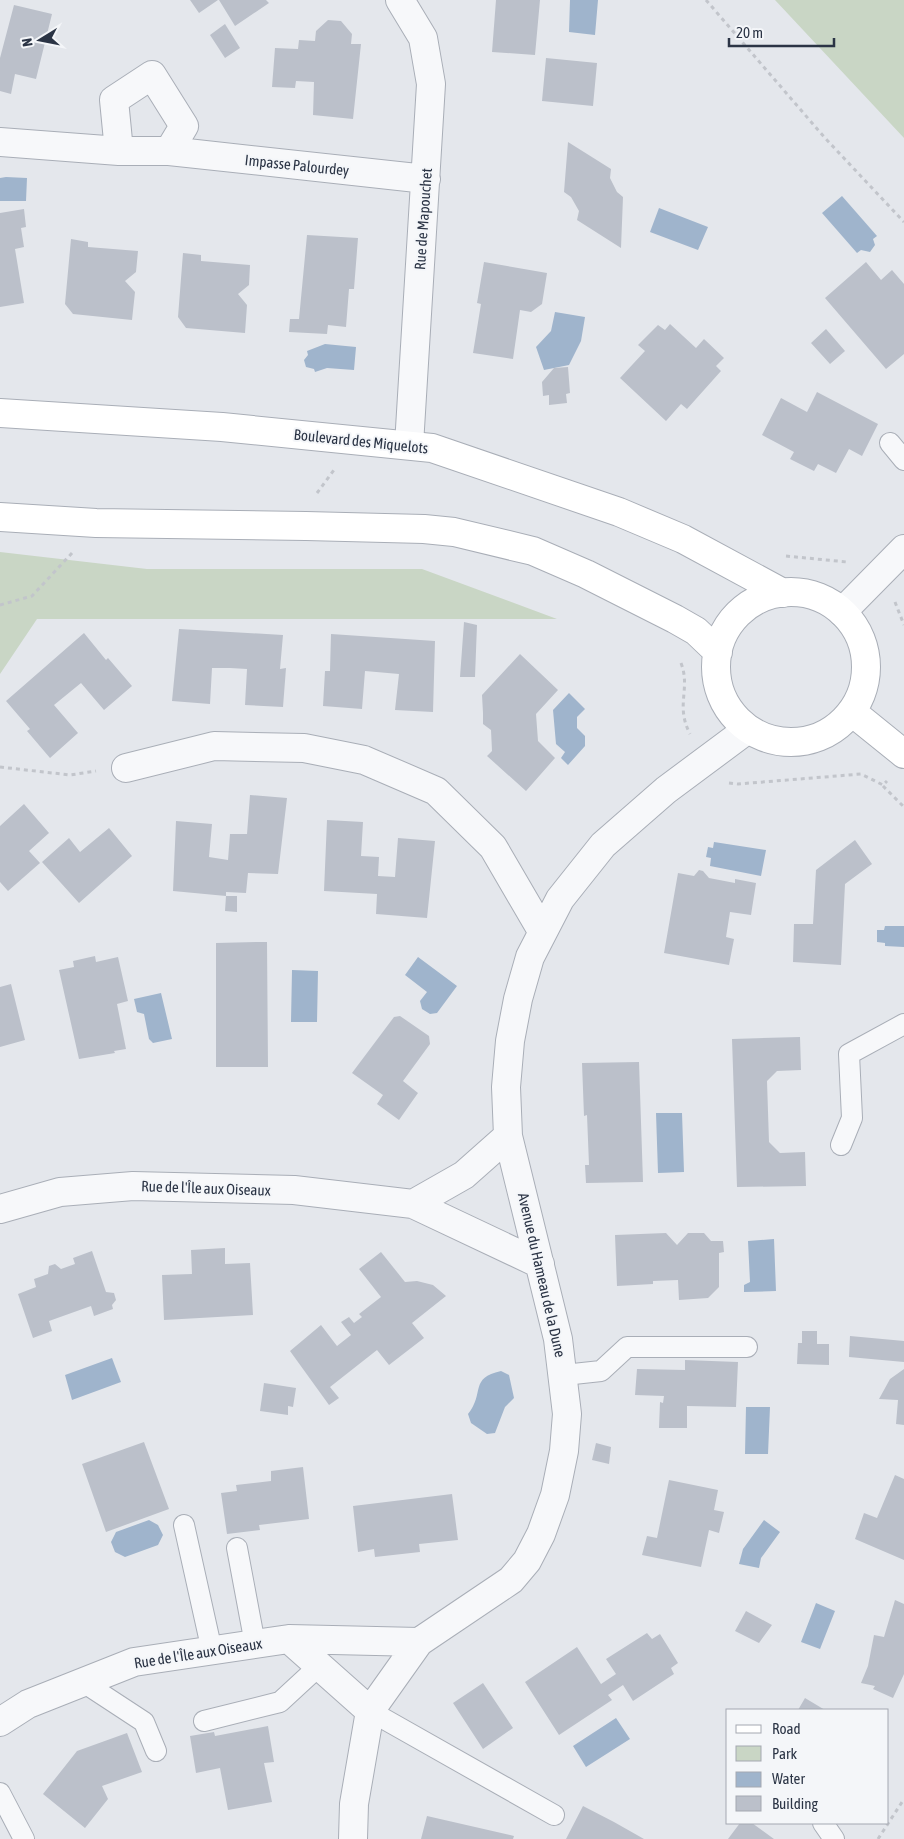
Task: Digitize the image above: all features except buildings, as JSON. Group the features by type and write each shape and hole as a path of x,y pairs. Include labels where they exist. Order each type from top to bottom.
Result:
{"main road":[{"name":"Boulevard des Miquelots","path":"0,413 222,426 409,444 432,448 619,512 683,539 783,593"},
{"path":"0,517 96,522 424,529 454,532 532,551 586,574 675,619 696,632 718,652"},
{"path":"783,593 804,593 824,600 842,612 856,629 864,649 865,664 862,692 852,712 836,728 815,738 792,742 769,739 748,729 733,714 722,695 717,674 718,652 726,630 741,612 760,599 783,593"},
{"path":"852,712 904,754"}],"street":[{"name":"Rue de Mapouchet","path":"400,0 422,38 431,84 409,444"},
{"path":"119,151 114,100 152,75 184,126 169,151"},
{"name":"Impasse Palourdey","path":"0,142 119,151 169,151 426,178"},
{"path":"842,612 904,549"},
{"name":"Avenue du Hameau de la Dune","path":"352,1839 354,1804 370,1711 419,1642 511,1580 527,1561 541,1534 555,1495 564,1451 567,1414 564,1375 553,1312 508,1136 506,1087 510,1041 518,999 530,958 542,931 560,899 603,845 633,817 706,759 748,729"},
{"path":"126,768 214,746 304,748 364,760 436,791 493,847 542,931"},
{"path":"413,1204 464,1175 508,1136"},
{"name":"Rue de l'Île aux Oiseaux","path":"0,1209 60,1192 133,1186 294,1190 413,1204 540,1264"},
{"path":"289,1639 370,1711"},
{"name":"Rue de l'Île aux Oiseaux","path":"0,1722 28,1704 134,1662 289,1639 419,1642"}],"lane":[{"path":"890,443 904,460"},
{"path":"841,1145 852,1118 849,1054 904,1024"},
{"path":"564,1375 601,1371 627,1347 746,1347"},
{"path":"184,1525 212,1651"},
{"path":"237,1548 256,1644"},
{"path":"204,1721 280,1702 320,1666"},
{"path":"83,1682 144,1722 156,1751"},
{"path":"370,1711 554,1815"},
{"path":"0,1792 24,1839"},
{"path":"824,1824 834,1839"}],"path":[{"path":"706,0 813,125 904,222"},
{"path":"306,526 308,512 318,491 341,460 344,438"},
{"path":"0,605 32,596 76,548 66,548"},
{"path":"680,659 685,686 682,705 683,722 693,741 719,777 726,782 738,784 861,774 883,785 904,807"},
{"path":"0,767 70,775 126,768"},
{"path":"883,785 888,779"},
{"path":"889,1822 904,1798"},
{"path":"878,1839 888,1824"}],"green space":[{"path":"775,0 904,0 904,138"},
{"path":"0,552 147,569 422,569 557,619 37,619 0,674"}],"water":[{"path":"570,0 598,0 595,35 569,32"},
{"path":"0,178 27,178 26,201 0,201"},
{"path":"842,196 877,236 873,239 875,245 870,252 861,250 857,253 822,213"},
{"path":"659,208 708,227 698,250 650,232"},
{"path":"555,312 585,317 581,341 569,365 544,370 536,347 551,331"},
{"path":"325,344 356,347 354,370 327,368 315,372 314,369 306,367 304,360 308,355 307,351"},
{"path":"569,693 585,709 577,717 577,728 585,736 585,746 568,765 561,758 565,752 556,744 553,710"},
{"path":"714,842 766,850 761,876 710,866 711,858 706,857 708,847 713,848"},
{"path":"885,926 904,926 904,947 885,946 885,943 877,942 877,930 884,930"},
{"path":"418,957 457,986 437,1013 430,1014 422,1009 420,1001 427,992 405,975"},
{"path":"292,970 318,971 317,1022 291,1022"},
{"path":"161,993 172,1039 153,1043 149,1039 144,1014 137,1012 134,999"},
{"path":"656,1113 682,1113 684,1172 658,1173"},
{"path":"774,1239 776,1291 744,1292 744,1285 750,1282 748,1241"},
{"path":"112,1358 121,1382 72,1400 65,1375"},
{"path":"501,1371 509,1375 514,1398 505,1407 495,1433 487,1434 471,1423 468,1414 476,1399 481,1382 491,1374"},
{"path":"746,1407 770,1407 768,1454 745,1454"},
{"path":"149,1520 158,1525 163,1535 158,1545 125,1557 115,1552 111,1542 116,1532"},
{"path":"764,1520 780,1532 761,1558 759,1568 739,1564 743,1549"},
{"path":"816,1603 835,1611 820,1649 801,1642"},
{"path":"616,1718 630,1739 586,1767 573,1746"}]}
